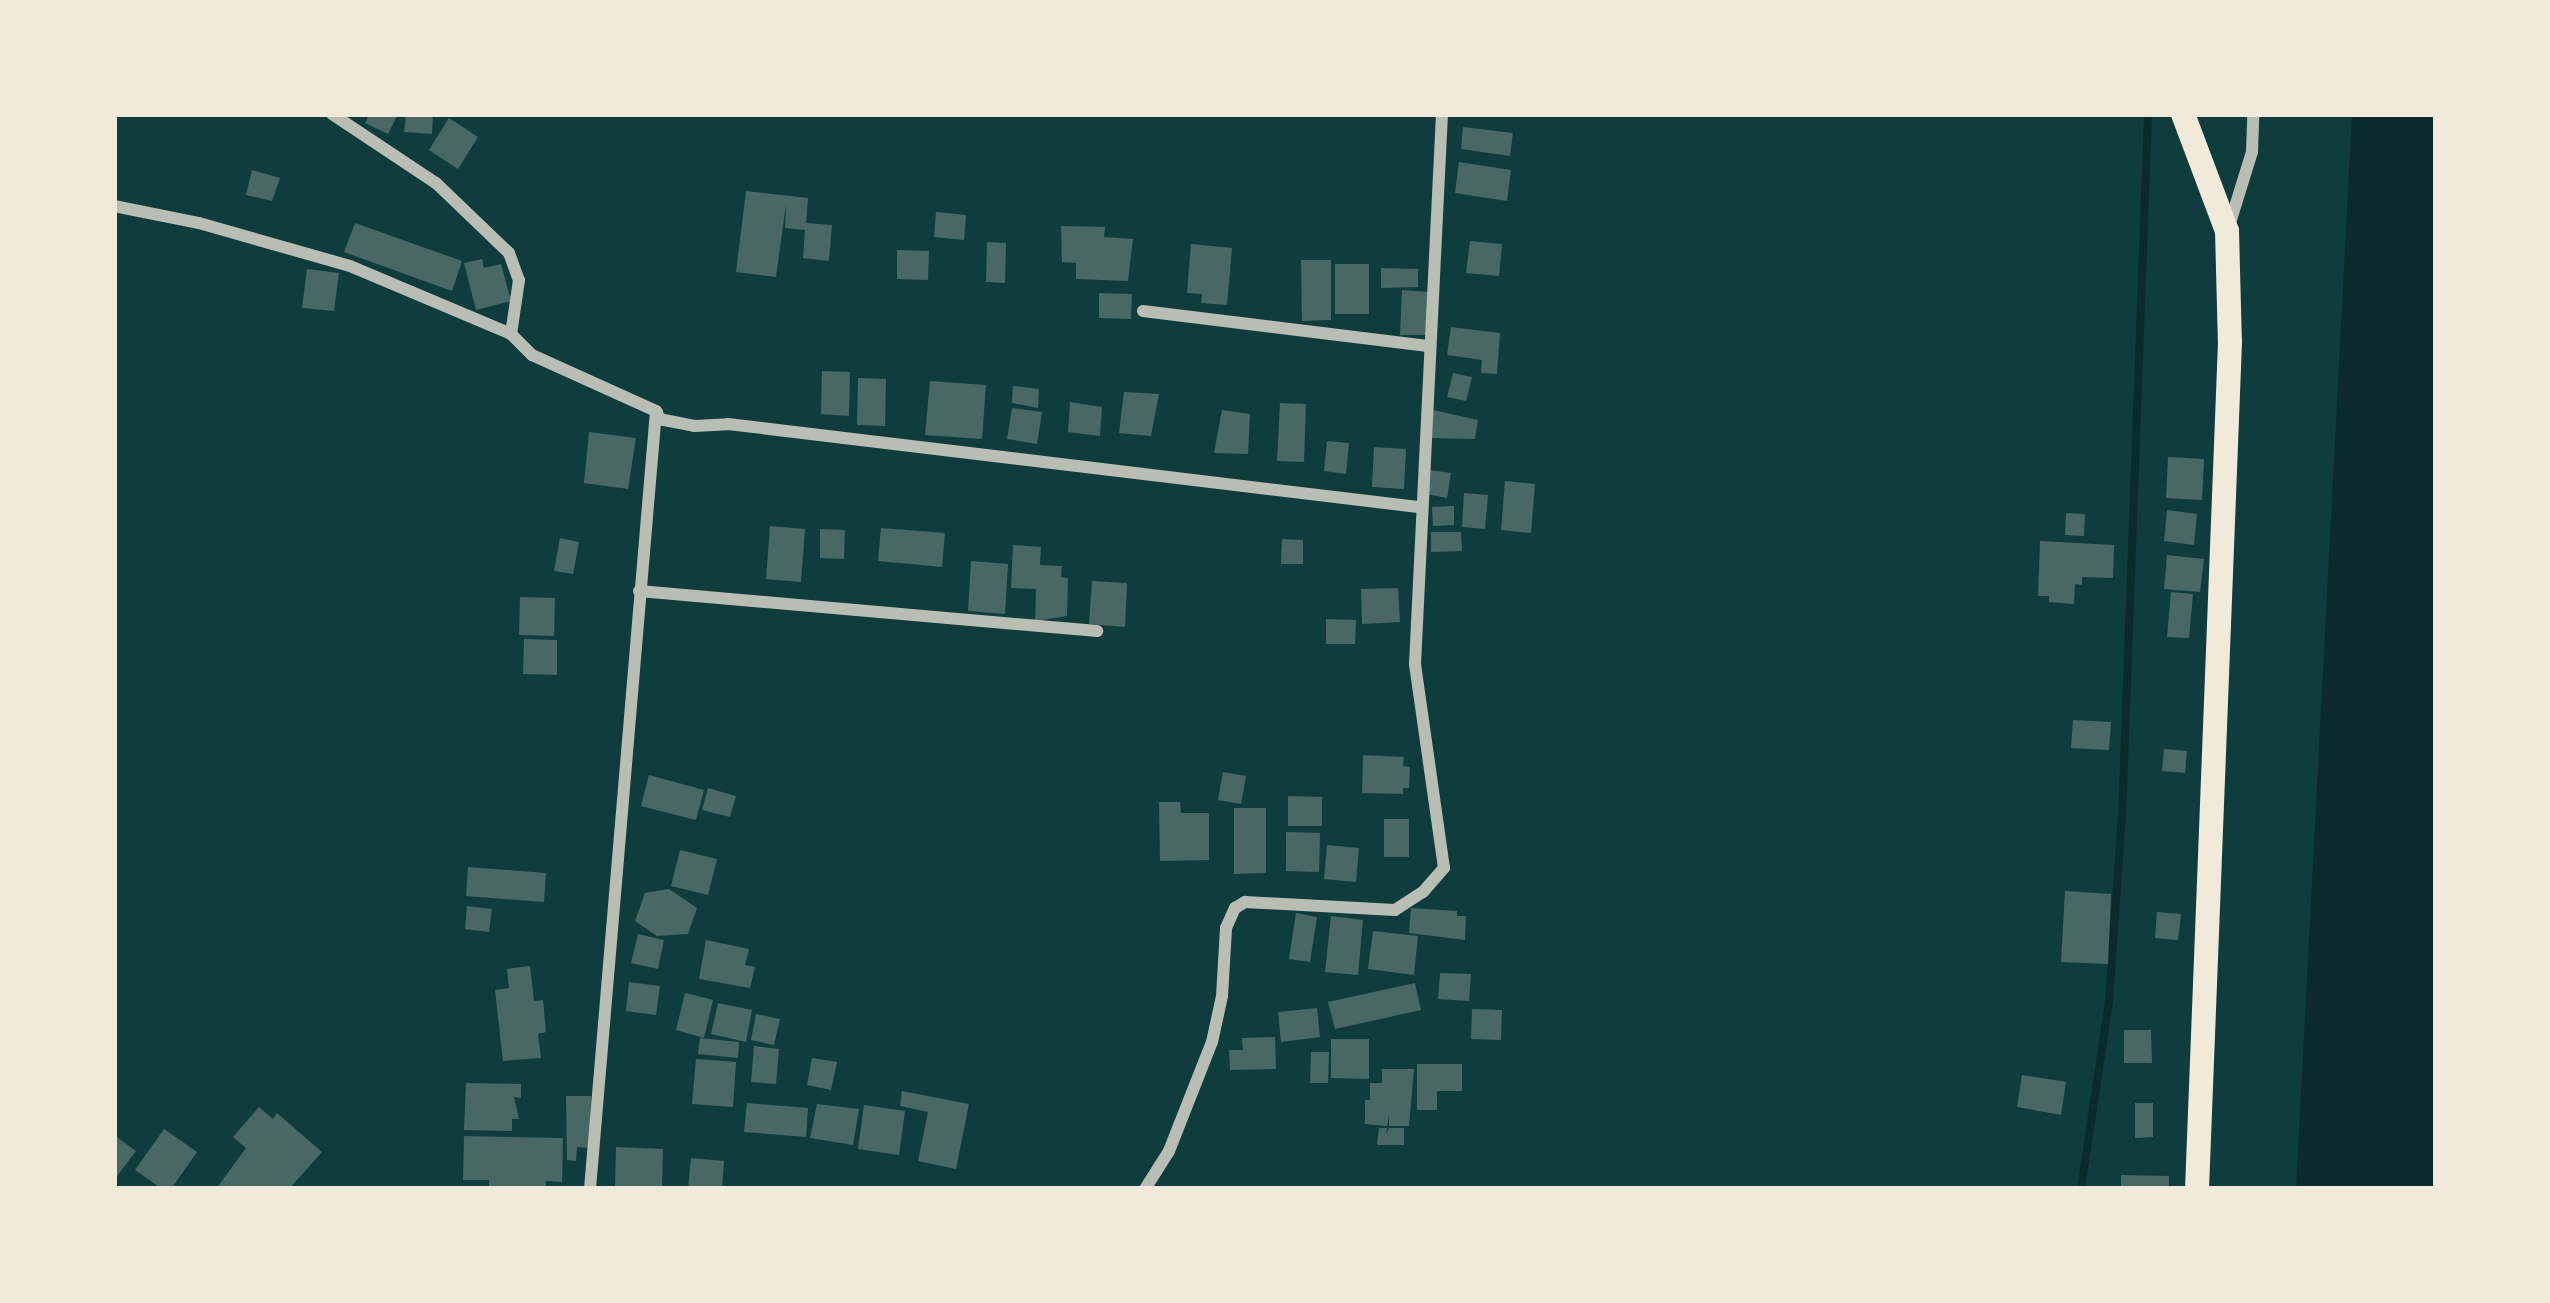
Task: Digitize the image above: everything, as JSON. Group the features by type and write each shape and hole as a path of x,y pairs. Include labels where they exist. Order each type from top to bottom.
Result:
{"highway":[{"path":"2183,114 2227,231 2230,342 2198,1189"}],"street":[{"path":"332,114 436,183 509,253 519,280 512,334"},
{"path":"1144,1189 1169,1150 1212,1042 1222,996 1226,928 1235,908 1245,902 1395,910 1423,892 1444,868 1414,664 1418,507 1442,114"},
{"path":"2227,231 2252,152 2253,114"},
{"path":"114,206 199,223 350,266 512,334 532,355 656,411 659,419 1418,507"},
{"path":"1143,310 1430,346"},
{"path":"590,1189 656,411"},
{"path":"639,591 1096,631"}],"water":[{"path":"2352,114 2436,114 2436,1189 2296,1189"}],"building":[{"path":"360,114 398,114 388,134 365,123 368,118"},
{"path":"406,114 433,114 432,134 404,132"},
{"path":"449,118 478,137 458,169 429,150"},
{"path":"1463,127 1513,133 1510,156 1461,149"},
{"path":"1459,162 1511,170 1507,201 1455,193"},
{"path":"252,170 280,178 272,201 246,195"},
{"path":"746,191 808,198 806,223 832,225 829,261 803,258 805,230 785,228 786,204 776,277 736,272"},
{"path":"936,212 966,215 964,240 934,237"},
{"path":"355,223 462,261 452,291 344,252"},
{"path":"1061,226 1105,227 1104,237 1133,239 1128,281 1076,279 1076,263 1062,262"},
{"path":"1470,241 1502,244 1499,276 1466,273"},
{"path":"987,242 1006,243 1005,283 986,282"},
{"path":"1191,244 1232,248 1227,305 1201,303 1202,294 1187,293"},
{"path":"897,250 929,251 928,280 897,279"},
{"path":"482,259 484,268 501,264 511,301 476,310 464,263"},
{"path":"1301,260 1331,260 1331,320 1302,321"},
{"path":"1335,264 1369,264 1369,314 1335,314"},
{"path":"1381,268 1418,269 1418,287 1381,288"},
{"path":"307,269 339,273 334,311 302,308"},
{"path":"1402,290 1429,292 1428,335 1400,335"},
{"path":"1099,293 1132,294 1131,319 1099,318"},
{"path":"1451,327 1500,333 1497,374 1481,373 1482,360 1447,355"},
{"path":"822,371 850,372 849,416 821,414"},
{"path":"1453,373 1472,377 1466,401 1447,397"},
{"path":"858,378 886,379 885,426 857,425"},
{"path":"930,381 986,385 982,439 925,435"},
{"path":"1013,386 1039,389 1038,408 1012,403"},
{"path":"1124,392 1159,394 1151,436 1119,433"},
{"path":"1070,402 1102,407 1100,436 1068,432"},
{"path":"1280,403 1306,404 1304,462 1277,461"},
{"path":"1012,408 1042,412 1037,444 1007,439"},
{"path":"1222,410 1250,414 1248,454 1214,453"},
{"path":"1433,410 1478,420 1475,439 1430,438"},
{"path":"589,432 636,438 628,489 584,483"},
{"path":"1327,441 1349,443 1346,474 1324,471"},
{"path":"1374,447 1406,449 1404,489 1372,487"},
{"path":"2168,457 2204,459 2202,500 2166,498"},
{"path":"1430,470 1451,473 1447,498 1426,494"},
{"path":"1505,481 1535,484 1531,533 1501,530"},
{"path":"1464,493 1488,495 1485,529 1462,527"},
{"path":"1454,506 1454,525 1433,526 1432,507"},
{"path":"2167,510 2197,514 2194,545 2164,541"},
{"path":"2066,513 2085,514 2084,536 2065,535"},
{"path":"770,526 805,529 801,582 766,579"},
{"path":"881,528 945,533 942,567 878,561"},
{"path":"820,529 845,530 844,559 820,558"},
{"path":"1431,532 1461,532 1462,551 1431,552"},
{"path":"560,538 579,542 573,574 554,571"},
{"path":"1282,539 1303,540 1303,564 1281,564"},
{"path":"2040,541 2114,545 2113,578 2082,577 2082,585 2075,584 2074,604 2049,602 2049,596 2038,596"},
{"path":"1013,545 1041,547 1040,565 1062,566 1061,577 1068,578 1067,616 1035,621 1036,589 1011,588"},
{"path":"2167,555 2204,559 2200,592 2164,589"},
{"path":"971,561 1008,564 1005,614 968,611"},
{"path":"1092,581 1127,583 1125,627 1089,624"},
{"path":"1398,588 1400,622 1362,624 1361,589"},
{"path":"2171,592 2193,594 2189,638 2167,637"},
{"path":"520,597 555,598 554,636 519,635"},
{"path":"1326,619 1356,620 1355,644 1326,644"},
{"path":"524,639 557,640 557,675 523,674"},
{"path":"2073,720 2111,722 2109,750 2071,748"},
{"path":"2164,749 2187,751 2185,773 2162,771"},
{"path":"1363,755 1404,757 1403,766 1410,767 1409,788 1403,788 1403,794 1362,793"},
{"path":"1223,772 1246,776 1241,804 1218,800"},
{"path":"649,775 704,790 696,820 641,806"},
{"path":"708,788 736,796 730,817 702,810"},
{"path":"1288,796 1322,797 1322,826 1288,826"},
{"path":"1159,802 1180,802 1181,813 1209,813 1209,860 1160,861"},
{"path":"1234,808 1266,808 1266,873 1234,874"},
{"path":"1384,819 1409,819 1409,857 1384,857"},
{"path":"1286,832 1320,833 1319,872 1286,871"},
{"path":"1327,845 1359,848 1356,882 1324,879"},
{"path":"680,850 717,859 708,895 671,886"},
{"path":"468,867 546,873 544,902 466,896"},
{"path":"669,889 697,908 688,934 657,936 635,921 645,893"},
{"path":"2065,891 2111,894 2108,964 2061,962"},
{"path":"467,906 492,909 489,932 465,929"},
{"path":"1411,908 1457,911 1457,916 1466,916 1465,940 1409,933"},
{"path":"2157,912 2181,914 2178,940 2155,938"},
{"path":"1296,913 1317,917 1310,962 1289,959"},
{"path":"1331,916 1363,920 1358,975 1325,972"},
{"path":"1373,931 1418,936 1414,975 1368,969"},
{"path":"638,934 664,940 658,969 631,963"},
{"path":"706,940 749,949 745,965 755,967 750,988 699,979"},
{"path":"530,966 534,1001 543,1000 546,1032 538,1034 541,1058 503,1061 495,990 509,988 507,969"},
{"path":"1440,973 1471,974 1469,1001 1438,999"},
{"path":"629,982 660,986 656,1015 626,1011"},
{"path":"1415,983 1421,1010 1335,1029 1328,1002"},
{"path":"685,993 713,1000 704,1038 676,1030"},
{"path":"718,1003 752,1010 746,1042 711,1034"},
{"path":"1317,1008 1320,1037 1281,1042 1278,1012"},
{"path":"1472,1009 1502,1010 1501,1040 1471,1039"},
{"path":"756,1014 780,1019 774,1045 751,1040"},
{"path":"2124,1030 2151,1030 2152,1063 2124,1063"},
{"path":"1275,1037 1276,1069 1230,1070 1229,1050 1243,1050 1242,1038"},
{"path":"700,1038 739,1042 738,1058 698,1054"},
{"path":"1331,1039 1369,1039 1369,1079 1331,1078"},
{"path":"754,1046 779,1049 776,1084 751,1082"},
{"path":"1311,1052 1329,1052 1328,1083 1310,1083"},
{"path":"812,1058 837,1062 831,1090 807,1085"},
{"path":"696,1059 736,1062 733,1107 692,1104"},
{"path":"1417,1064 1462,1064 1462,1091 1437,1091 1437,1110 1417,1110"},
{"path":"1382,1069 1414,1069 1409,1126 1389,1126 1389,1115 1387,1126 1365,1124 1370,1083 1382,1083"},
{"path":"2022,1075 2066,1082 2061,1115 2017,1107"},
{"path":"466,1083 521,1084 521,1098 514,1097 519,1119 512,1119 512,1131 464,1130"},
{"path":"902,1091 969,1104 956,1169 918,1161 928,1112 900,1106"},
{"path":"566,1096 591,1096 590,1148 577,1147 576,1161 567,1160"},
{"path":"747,1103 808,1108 806,1137 744,1132"},
{"path":"2135,1103 2153,1103 2153,1137 2135,1138"},
{"path":"817,1104 859,1109 853,1145 810,1138"},
{"path":"864,1105 905,1111 899,1155 858,1149"},
{"path":"259,1107 273,1119 277,1113 322,1152 289,1189 216,1189 246,1148 233,1137"},
{"path":"1379,1128 1387,1128 1386,1134 1389,1128 1404,1128 1404,1145 1377,1145"},
{"path":"164,1129 197,1152 171,1189 162,1189 135,1170"},
{"path":"114,1135 136,1151 114,1180"},
{"path":"464,1136 563,1138 562,1182 546,1181 546,1189 489,1189 489,1180 463,1180"},
{"path":"616,1147 663,1149 662,1187 615,1186"},
{"path":"691,1158 724,1161 722,1189 688,1189"},
{"path":"2121,1175 2169,1176 2169,1189 2121,1189"}],"waterway":[{"path":"2081,1189 2109,1001 2122,817 2148,114"}]}
